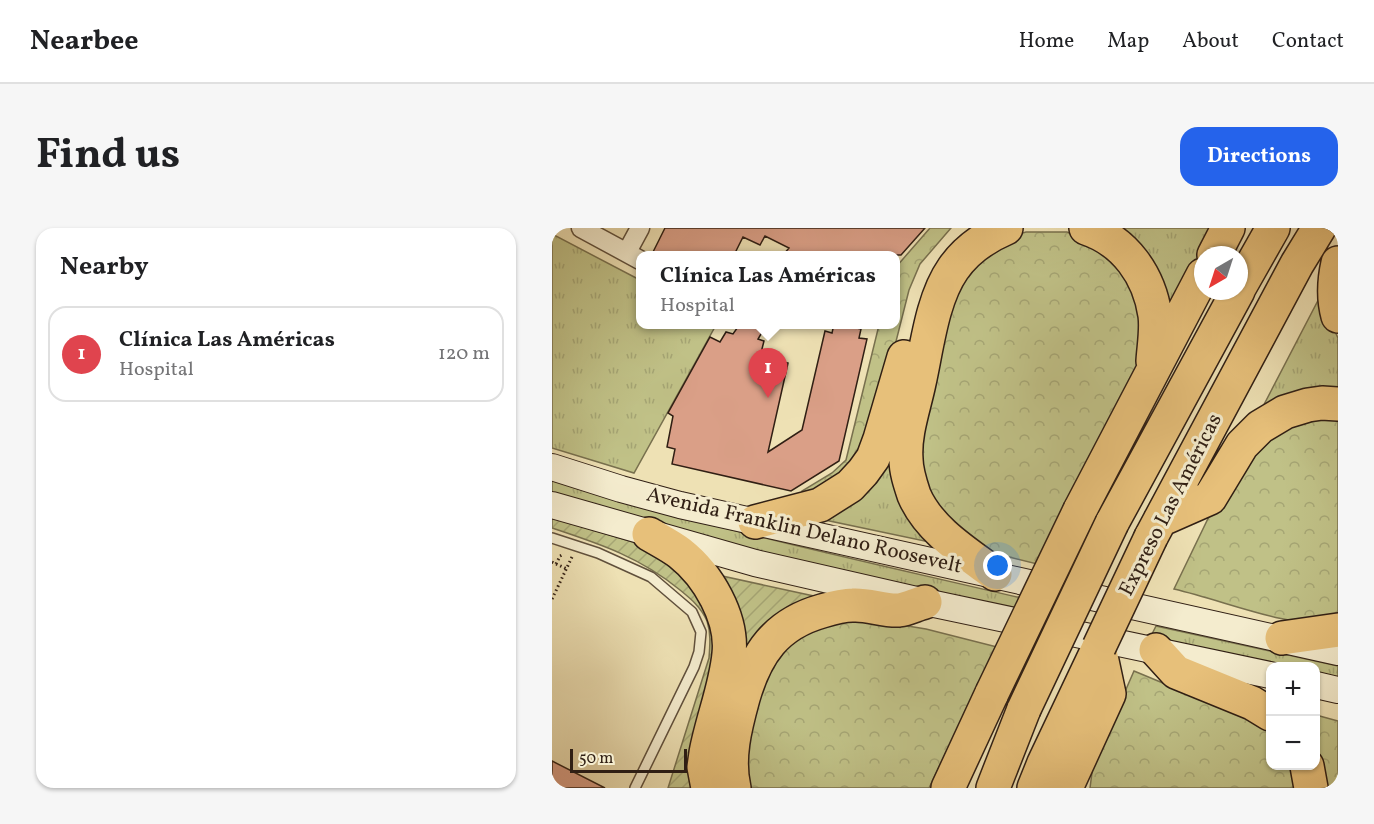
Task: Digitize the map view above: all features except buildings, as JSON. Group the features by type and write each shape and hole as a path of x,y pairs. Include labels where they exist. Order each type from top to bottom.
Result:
{"highway":[{"path":"755,522 820,505 850,486 863,472 873,458 880,439 922,289 930,271 950,244 966,228"},
{"path":"994,574 952,542 924,513 908,476 905,458 908,433 936,308 946,280 969,250 1006,228"},
{"path":"1086,228 1106,236 1125,251 1145,282 1155,316 1152,372"},
{"path":"1219,246 1228,228"},
{"name":"Expreso Las Américas","path":"1248,272 1273,228"},
{"name":"Expreso Las Américas","path":"1034,788 1087,729 1099,647 1156,529 1292,274 1319,228"},
{"path":"1338,263 1334,301 1338,316"},
{"path":"948,788 1080,510 1194,292"},
{"name":"Expreso Las Américas","path":"993,788 1024,709 1112,523 1233,300"},
{"path":"1156,529 1210,498 1242,445 1260,428 1285,412 1300,407 1322,403 1338,404"},
{"path":"649,534 681,554 701,574 713,593 727,627 729,655 706,753 708,788"},
{"path":"734,788 730,768 745,690 755,665 767,646 780,632 800,619 841,606 854,605 898,610 925,602"},
{"path":"1282,638 1338,630"},
{"path":"1156,650 1176,672 1252,703 1266,712"},
{"path":"1066,788 1087,729"},
{"path":"1083,788 1089,762 1087,729"},
{"path":"1308,770 1311,788"}],"main road":[{"name":"Avenida Franklin Delano Roosevelt","path":"552,467 621,489 755,522 1338,652"},
{"name":"Avenida Franklin Delano Roosevelt","path":"552,505 754,563 925,602 1266,674"},
{"path":"1320,687 1338,690"}],"street":[{"path":"581,228 634,256 640,228"}],"lane":[{"path":"552,538 598,553 651,577 692,612 701,632 699,652 694,667 635,788"}],"path":[{"path":"567,569 554,563 563,554 581,558"},
{"path":"552,599 573,555"}],"green space":[{"path":"930,228 951,228 920,264 909,290 900,326 900,262"},
{"path":"1104,228 1217,228 1207,246 1194,246 1194,268 1165,319"},
{"path":"1026,232 1067,232 1100,244 1128,270 1145,311 1137,368 1037,564 985,551 933,512 916,445 957,283 996,241"},
{"path":"552,234 636,278 636,329 714,329 634,473 552,448"},
{"path":"1324,289 1331,323 1338,338 1338,394 1258,416"},
{"path":"878,329 899,329 867,456 807,502 802,491 832,473 846,460"},
{"path":"1338,418 1338,625 1296,622 1174,589 1229,475 1293,419"},
{"path":"887,455 934,543 806,516"},
{"path":"552,479 727,528 1021,598 1016,609 740,548 552,494"},
{"path":"552,517 639,544 674,564 706,605 717,653 692,788 668,788 709,658 710,635 705,616 688,597 650,569 603,546 552,528"},
{"path":"704,572 832,600 743,665"},
{"path":"824,617 871,620 926,629 997,647 929,788 742,788 740,762 771,657"},
{"path":"1156,626 1320,662 1266,664 1150,638"},
{"path":"1320,662 1338,666 1338,680 1320,676"},
{"path":"1134,671 1266,727 1266,770 1296,770 1300,788 1090,788 1093,765"},
{"path":"1320,716 1338,721 1338,788 1320,788 1317,770 1320,770"}],"place":[{"name":"Clínica Las Américas","path":"768,398"}]}
